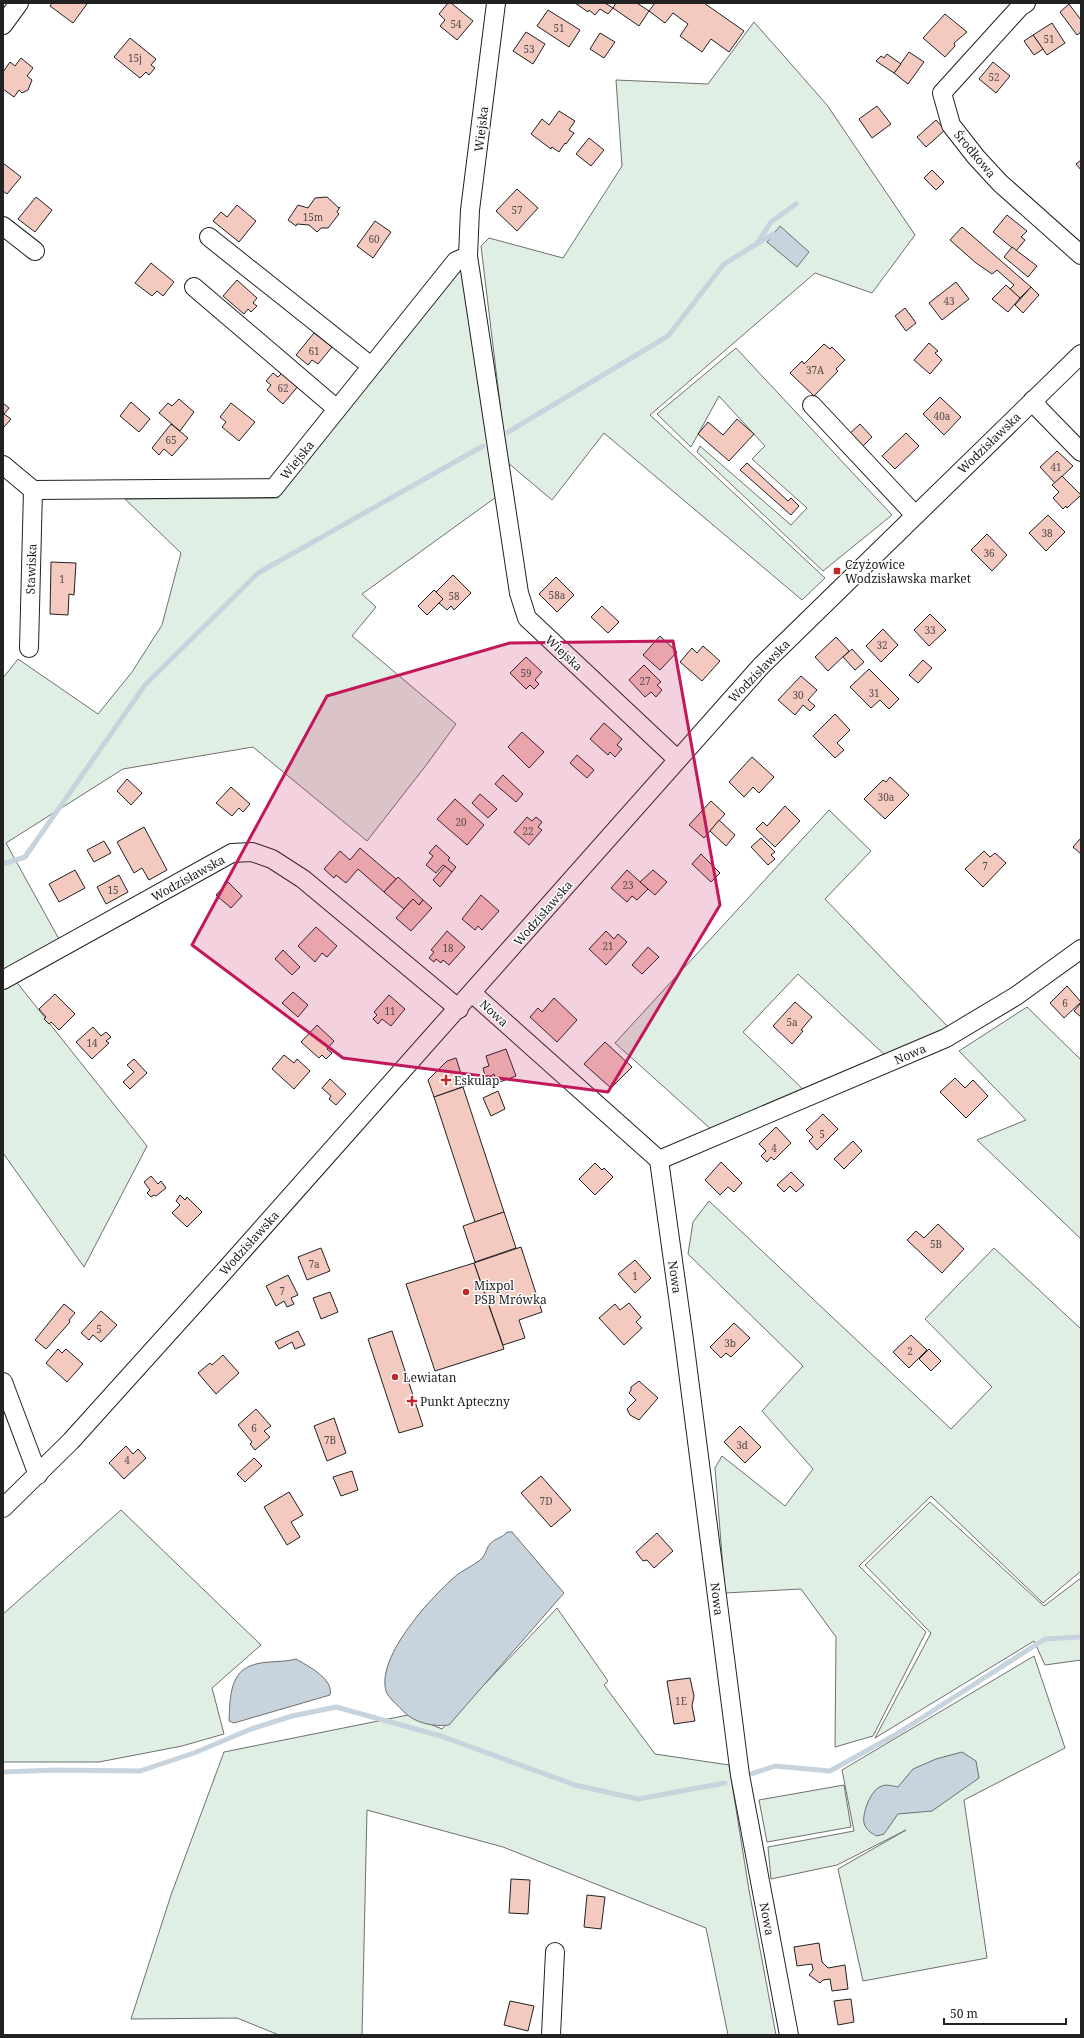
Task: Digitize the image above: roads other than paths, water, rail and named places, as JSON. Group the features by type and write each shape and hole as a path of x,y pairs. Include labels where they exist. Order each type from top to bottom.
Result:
{"street":[{"path":"3,25 19,3"},
{"name":"Wiejska","path":"496,3 470,210 468,256 519,593 527,618 677,759"},
{"name":"Środkowa","path":"1021,4 942,92 951,125 976,157 1000,183 1081,255"},
{"path":"3,226 35,252"},
{"path":"209,236 372,366"},
{"name":"Wiejska","path":"33,490 274,488 456,261 468,256"},
{"path":"194,287 337,409"},
{"name":"Wodzisławska","path":"3,1508 38,1475 458,1009 677,759 762,666 1081,354"},
{"path":"1033,400 1040,410 1081,452"},
{"path":"812,405 915,516"},
{"path":"3,465 33,490"},
{"name":"Stawiska","path":"29,648 33,490"},
{"name":"Wodzisławska","path":"3,980 226,857 232,854 252,852 272,859 303,879 458,1009"},
{"name":"Nowa","path":"659,1160 946,1038 1016,996 1081,949"},
{"name":"Nowa","path":"472,993 659,1160 684,1340 740,1775 789,2035"},
{"path":"3,1382 38,1475"},
{"path":"551,2035 555,1952"}],"waterway":[{"path":"758,242 771,222 796,204"},
{"path":"508,432 668,336 724,264 773,234"},
{"path":"3,864 25,857 145,685 258,573 483,446"},
{"path":"751,1774 775,1766 830,1771 895,1735 1045,1639 1081,1637"},
{"path":"3,1772 55,1770 140,1771 194,1753 251,1729 292,1716 336,1707 441,1736 575,1785 638,1799 725,1783"}],"place":[{"name":"Czyżowice Wodzisławska market","path":"837,571"},
{"name":"Eskulap","path":"446,1080"},
{"name":"Mixpol PSB Mrówka","path":"466,1292"},
{"name":"Lewiatan","path":"395,1377"},
{"name":"Punkt Apteczny","path":"412,1401"}]}
